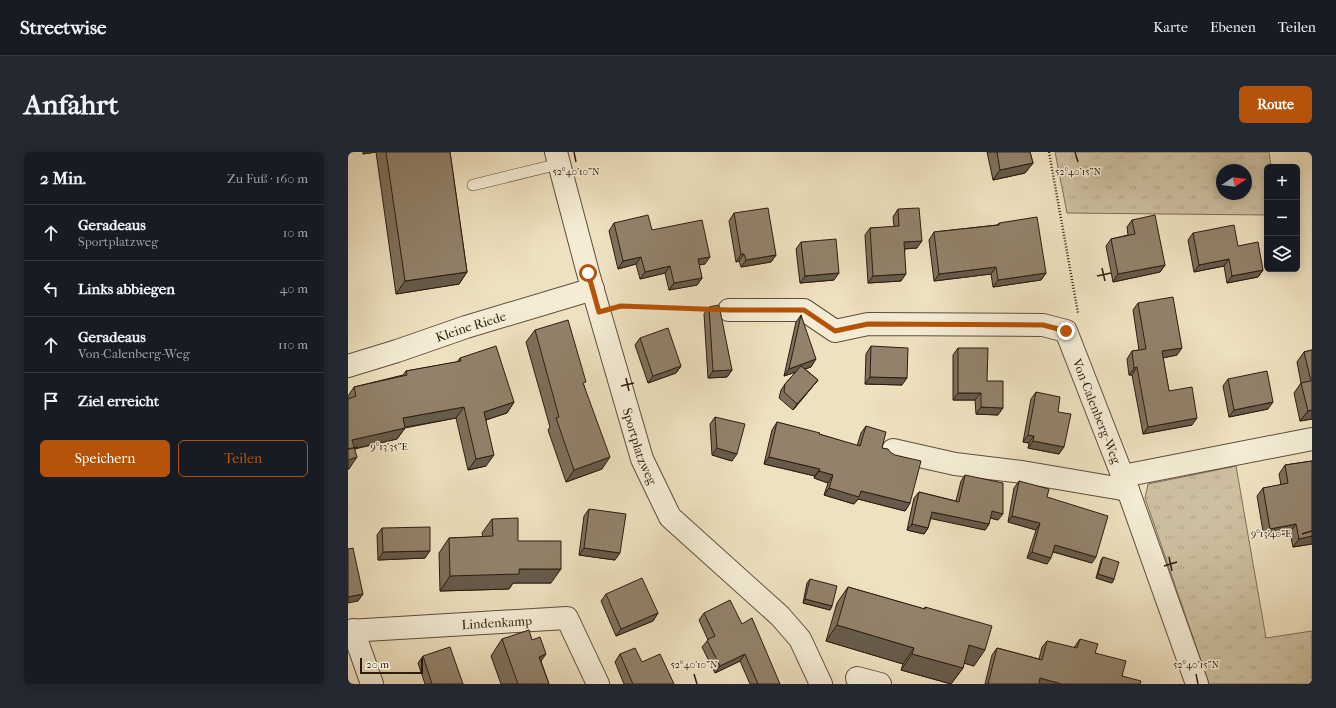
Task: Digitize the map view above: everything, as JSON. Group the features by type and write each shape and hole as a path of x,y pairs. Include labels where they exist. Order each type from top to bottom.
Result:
{"street":[{"name":"Sportplatzweg","path":"557,158 599,312 642,459 670,517 780,616 800,639 821,684"},
{"name":"Kleine Riede","path":"348,366 593,289"},
{"path":"729,310 804,310 835,331 868,324 1043,325 1066,331"},
{"name":"Von-Calenberg-Weg","path":"1066,331 1125,483 1197,684"},
{"name":"Von-Calenberg-Weg","path":"893,450 955,464 1125,483 1312,439"},
{"name":"Lindenkamp","path":"372,684 351,631 567,618 598,684"},
{"path":"857,678 880,684"}],"lane":[{"path":"474,185 557,158"}],"path":[{"path":"1048,152 1078,315 1066,331"},
{"path":"599,312 621,306 729,310"}],"green space":[{"path":"1055,152 1269,152 1271,164 1264,164 1264,215 1067,213"},
{"path":"1236,466 1266,638 1312,631 1312,684 1209,684 1145,498 1148,484"}],"building":[{"path":"386,152 450,152 467,272 405,281"},
{"path":"997,152 1030,152 1033,163 1000,170"},
{"path":"768,208 776,255 746,260 744,254 741,254 734,213"},
{"path":"919,208 922,241 904,242 906,274 873,276 870,228 899,226 898,209"},
{"path":"648,215 652,230 702,220 710,257 698,259 702,278 674,283 670,266 645,272 641,257 623,261 614,223"},
{"path":"1155,215 1165,265 1118,274 1111,239 1135,234 1132,220"},
{"path":"1037,217 1046,273 998,280 996,267 939,274 934,232 999,225 999,223"},
{"path":"1234,225 1238,246 1258,242 1263,270 1232,276 1229,259 1199,265 1193,233"},
{"path":"836,239 839,273 805,276 801,242"},
{"path":"1173,297 1182,348 1162,351 1169,391 1192,387 1197,418 1148,427 1137,367 1134,368 1132,351 1146,349 1138,303"},
{"path":"719,305 732,370 713,371 709,307"},
{"path":"801,315 816,359 789,369"},
{"path":"568,320 586,382 583,383 610,457 574,470 556,418 559,417 535,330"},
{"path":"668,328 681,366 653,376 640,338"},
{"path":"496,346 514,402 484,412 494,455 476,459 464,407 403,418 405,428 352,440 357,457 348,460 348,399 356,396 354,387 407,375 406,371 461,361 460,358"},
{"path":"871,346 908,348 907,378 870,377"},
{"path":"958,348 988,348 987,381 1003,381 1003,408 981,407 981,393 958,393"},
{"path":"1312,350 1312,410 1308,411 1301,383 1311,381 1304,352"},
{"path":"801,366 818,380 797,404 784,392 785,384"},
{"path":"1267,371 1273,402 1234,410 1228,379"},
{"path":"1036,392 1060,397 1058,412 1071,414 1064,447 1033,441 1034,436 1028,435"},
{"path":"715,417 745,424 737,454 717,448"},
{"path":"777,422 820,433 819,434 860,446 866,426 886,432 882,448 888,449 895,455 921,461 910,503 861,491 859,497 829,488 833,475 819,471 820,469 769,457"},
{"path":"1312,461 1312,536 1299,539 1296,524 1270,529 1263,488 1288,483 1285,465"},
{"path":"965,475 1003,483 1003,514 992,511 989,524 932,512 928,528 912,524 919,492 959,502"},
{"path":"1019,481 1049,489 1047,497 1108,516 1096,557 1055,545 1051,558 1032,552 1040,523 1012,516"},
{"path":"589,509 626,514 620,553 584,548"},
{"path":"518,518 518,541 561,541 561,569 519,569 519,574 450,576 449,538 493,536 492,519"},
{"path":"430,527 430,551 383,552 382,528"},
{"path":"353,548 363,594 348,597 348,549"},
{"path":"1103,557 1119,562 1114,579 1098,574"},
{"path":"642,578 658,613 621,629 606,594"},
{"path":"810,579 837,586 832,606 805,599"},
{"path":"848,587 992,626 985,650 969,645 963,668 912,654 914,648 837,625"},
{"path":"730,600 742,624 752,618 780,684 758,684 745,654 720,666 707,640 715,636 704,613"},
{"path":"529,630 532,640 540,637 546,654 539,657 549,684 518,684 502,639"},
{"path":"1080,639 1098,644 1095,653 1126,661 1122,676 1141,681 1140,684 1062,684 1040,678 1039,684 988,684 997,648 1042,660 1047,641 1077,648"},
{"path":"450,647 463,684 432,684 423,656"},
{"path":"635,648 642,662 660,654 674,684 633,684 620,654"}],"route":[{"path":"588,273 599,312 621,306 729,310 804,310 835,331 868,324 1043,325 1066,331"}]}
